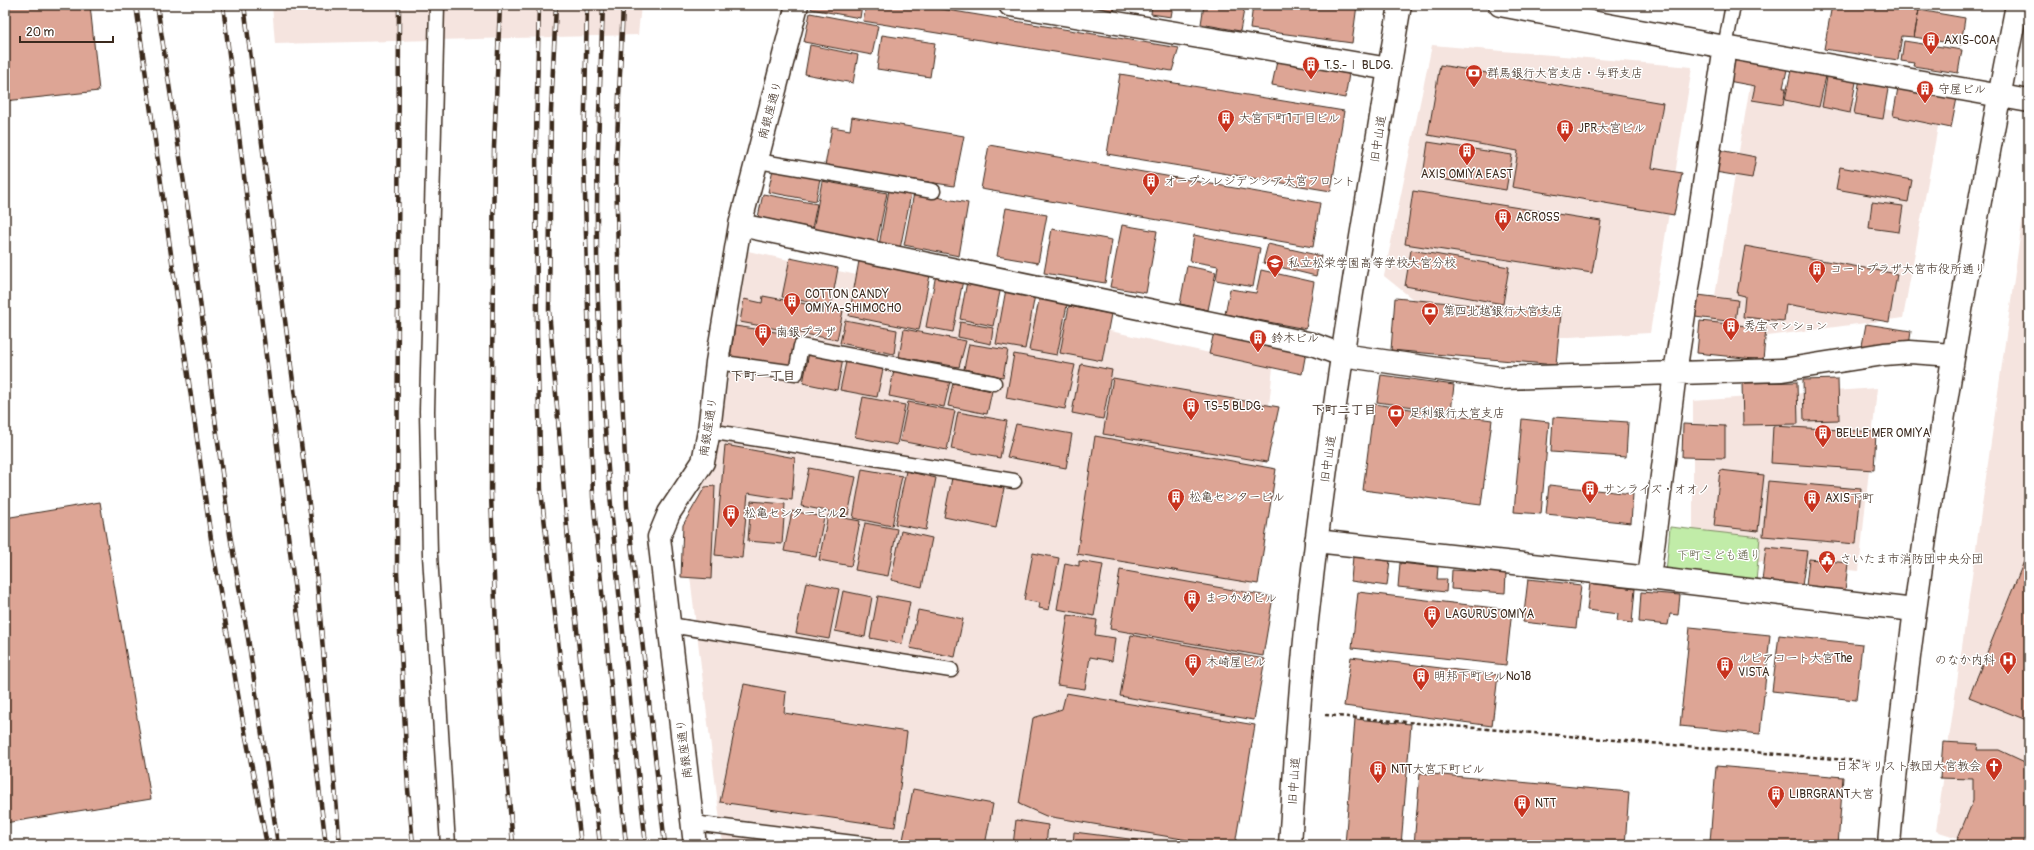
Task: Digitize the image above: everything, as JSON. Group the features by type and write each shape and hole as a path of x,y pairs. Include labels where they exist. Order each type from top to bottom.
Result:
{"street":[{"name":"南銀座通り","path":"695,845 660,537 669,513 703,462 709,431 717,362 740,225 797,5"},
{"path":"1010,5 1389,69"},
{"name":"旧中山道","path":"1290,845 1299,713 1316,541 1342,355 1400,5"},
{"path":"1500,5 1725,48 2029,101"},
{"path":"1889,845 1895,765 1914,610 1953,355 1999,96 2017,5"},
{"path":"1649,578 1675,373 1725,48"},
{"path":"740,225 1312,344 1342,355 1500,378 1782,370 1884,354 1910,352 1953,355"},
{"path":"1316,541 1649,578 1914,610"}],"lane":[{"path":"437,5 427,411 430,556 448,845"},
{"path":"1725,48 1733,5"},
{"path":"756,160 933,191"},
{"path":"717,362 796,373 801,346 994,383"},
{"path":"709,431 1014,480"},
{"path":"670,625 951,670"},
{"path":"693,823 870,845"}],"path":[{"path":"1299,713 1895,765"}],"shaded area":[{"path":"272,5 641,5 638,35 275,44"},
{"path":"1432,45 1692,67 1650,333 1466,342 1384,276"},
{"path":"1751,79 1939,121 1903,318 1707,344"},
{"path":"2029,173 2029,845 1980,845 1936,831"},
{"path":"748,251 1273,367 1224,845 723,845 686,544 726,394"},
{"path":"1877,388 1859,571 1693,556 1693,401"}],"green space":[{"name":"下町こども通り","path":"1670,527 1760,537 1756,582 1666,573"}],"building":[{"path":"5,5 90,5 99,91 5,101"},
{"path":"812,5 862,5 860,18 811,9"},
{"path":"866,5 917,5 1179,48 1172,71 863,21"},
{"path":"1074,5 1092,5 1092,9"},
{"path":"1096,5 1115,5 1114,12 1095,8"},
{"path":"1152,5 1173,5 1171,17 1151,14"},
{"path":"1204,5 1245,5 1240,31 1201,24"},
{"path":"1253,5 1357,5 1352,43 1250,29"},
{"path":"1832,5 1890,5 1919,10 1914,37 1902,36 1898,60 1824,49"},
{"path":"1919,10 1965,18 1961,45 1914,37"},
{"path":"810,13 878,26 872,55 804,42"},
{"path":"882,35 935,43 930,77 877,69"},
{"name":"AXIS-COA","path":"1904,41 1962,50 1958,73 1913,66 1914,63 1901,61"},
{"path":"810,45 858,55 853,83 805,74"},
{"path":"1733,54 1788,65 1783,88 1786,88 1783,105 1752,100 1755,86 1728,81"},
{"name":"T.S.-Ⅰ BLDG.","path":"1277,61 1349,74 1345,98 1272,85"},
{"name":"JPR大宮ビル","path":"1440,65 1663,103 1652,168 1682,173 1674,215 1512,187 1518,151 1428,135"},
{"path":"1792,65 1827,72 1819,107 1785,100"},
{"path":"1828,71 1857,77 1850,113 1822,107"},
{"name":"大宮下町1丁目ビル","path":"1120,74 1344,111 1331,191 1107,154"},
{"path":"1860,78 1889,83 1883,119 1854,114"},
{"name":"守屋ビル","path":"1899,82 1958,93 1951,128 1893,116"},
{"path":"852,117 964,136 954,186 825,166 832,127 850,130"},
{"name":"AXIS OMIYA EAST","path":"1428,142 1512,155 1506,190 1423,176"},
{"name":"オープンレジデンシア大宮フロント","path":"989,145 1320,203 1313,247 981,189"},
{"path":"1719,150 1756,157 1752,178 1715,172"},
{"path":"1840,167 1912,180 1908,202 1836,189"},
{"path":"773,169 820,178 816,201 768,192"},
{"path":"822,181 887,193 877,242 813,230"},
{"path":"889,190 911,194 900,249 879,245"},
{"name":"ACROSS","path":"1413,191 1601,221 1592,273 1405,244"},
{"path":"914,193 968,203 959,256 904,245"},
{"path":"763,194 817,204 812,228 758,217"},
{"path":"1872,202 1903,206 1899,232 1869,228"},
{"path":"1006,208 1047,215 1038,263 997,256"},
{"path":"1122,225 1157,231 1146,293 1110,287"},
{"path":"1052,229 1112,240 1105,283 1044,273"},
{"path":"1194,235 1260,248 1253,287 1216,280 1218,266 1190,261"},
{"path":"1268,244 1321,256 1316,276 1263,263"},
{"name":"コートプラザ大宮市役所通り","path":"1745,246 1897,274 1889,322 1786,304 1784,321 1743,317 1745,296 1737,294"},
{"path":"1411,250 1509,267 1503,304 1405,286"},
{"path":"790,258 838,268 831,306 782,297"},
{"path":"859,261 930,275 919,330 849,316"},
{"path":"1187,266 1216,272 1208,310 1180,304"},
{"path":"1261,270 1314,282 1306,329 1225,314 1230,289 1256,293"},
{"path":"936,274 963,280 953,332 926,327"},
{"path":"968,276 1002,282 993,326 960,319"},
{"path":"1006,289 1035,295 1025,349 996,344"},
{"path":"1040,295 1068,300 1057,355 1029,350"},
{"path":"1698,295 1738,300 1735,322 1695,317"},
{"name":"COTTON CANDY OMIYA-SHIMOCHO","path":"763,296 843,311 837,340 740,322 744,299 762,303"},
{"path":"1395,298 1561,313 1556,365 1391,350"},
{"path":"1069,306 1111,314 1102,361 1060,353"},
{"path":"845,320 897,330 894,354 840,343"},
{"name":"秀宝マンション","path":"1700,321 1766,328 1763,360 1697,353"},
{"path":"960,322 993,328 991,344 958,337"},
{"path":"1866,324 1911,331 1909,346 1861,351"},
{"name":"南銀プラザ","path":"735,326 796,335 791,368 730,359"},
{"path":"904,329 966,341 959,367 899,357"},
{"name":"鈴木ビル","path":"1214,332 1306,352 1302,374 1209,354"},
{"path":"969,344 1008,350 1003,377 964,369"},
{"path":"809,353 843,359 837,390 803,383"},
{"path":"1014,354 1075,365 1065,409 1006,398"},
{"path":"846,362 883,369 877,397 840,390"},
{"path":"1081,364 1112,370 1103,419 1072,413"},
{"path":"894,370 950,381 944,407 889,396"},
{"path":"1381,375 1454,385 1451,412 1377,402"},
{"name":"TS-5 BLDG.","path":"1113,378 1279,407 1267,462 1103,434"},
{"path":"1838,379 1839,420 1804,421 1803,380"},
{"path":"1797,382 1798,424 1743,425 1742,383"},
{"path":"953,383 992,391 987,414 948,406"},
{"path":"863,397 905,405 897,445 855,437"},
{"path":"908,402 955,411 947,450 900,441"},
{"path":"1374,404 1492,420 1481,505 1363,490"},
{"path":"958,412 1007,421 1000,458 951,449"},
{"path":"1553,417 1628,422 1626,457 1551,452"},
{"path":"1522,419 1549,422 1541,514 1514,512"},
{"path":"1016,424 1072,434 1066,468 1007,457"},
{"path":"1683,424 1725,426 1725,458 1682,457"},
{"name":"BELLE MER OMIYA","path":"1773,426 1876,432 1874,470 1771,463"},
{"name":"松亀センタービル","path":"1095,436 1276,469 1258,584 1077,554"},
{"name":"松亀センタービル2","path":"725,445 795,458 792,500 748,493 742,558 715,555"},
{"path":"809,468 856,477 848,515 801,506"},
{"path":"862,469 902,476 892,526 853,518"},
{"path":"1720,470 1764,475 1758,531 1714,526"},
{"path":"906,471 936,478 926,530 895,524"},
{"path":"952,478 1004,488 996,528 944,517"},
{"name":"AXIS下町","path":"1768,481 1861,489 1856,544 1763,536"},
{"name":"サンライズ・オオノ","path":"1549,485 1633,494 1631,523 1546,514"},
{"path":"715,486 711,579 681,577 683,525 705,487"},
{"path":"751,501 785,504 782,544 748,541"},
{"path":"100,502 151,799 5,823 5,518"},
{"path":"792,511 824,517 816,557 784,551"},
{"path":"828,515 860,521 851,566 819,560"},
{"path":"865,523 897,529 888,576 855,570"},
{"path":"901,531 932,538 922,587 891,580"},
{"path":"1766,547 1807,551 1802,586 1762,581"},
{"path":"2029,549 2029,721 1969,697"},
{"path":"1033,553 1059,558 1049,610 1039,608 1040,603 1024,600"},
{"path":"1353,556 1390,560 1387,586 1351,581"},
{"name":"さいたま市消防団中央分団","path":"1809,559 1848,563 1845,591 1806,586"},
{"path":"1079,561 1103,565 1094,616 1057,609 1065,563 1079,566"},
{"path":"1400,563 1438,567 1437,579 1447,579 1446,592 1398,587"},
{"name":"まつかめビル","path":"1120,570 1273,597 1263,656 1110,629"},
{"path":"1452,570 1506,573 1505,593 1451,589"},
{"path":"1528,579 1581,585 1576,628 1523,622"},
{"path":"806,582 839,589 829,639 796,633"},
{"path":"1590,583 1635,589 1632,623 1617,621 1618,614 1587,610"},
{"path":"843,591 872,597 865,637 835,631"},
{"name":"LAGURUS OMIYA","path":"1358,592 1512,610 1506,665 1352,648"},
{"path":"1641,592 1680,595 1678,615 1670,614 1668,625 1639,622"},
{"path":"878,596 910,602 902,644 870,638"},
{"path":"918,610 963,619 955,657 910,648"},
{"path":"1068,615 1097,620 1095,635 1115,638 1112,661 1090,657 1085,689 1057,685"},
{"name":"ルピアコート大宮The VISTA","path":"1690,627 1770,635 1760,734 1680,726"},
{"name":"木崎屋ビル","path":"1131,635 1265,659 1254,720 1120,696"},
{"path":"1779,635 1862,644 1856,700 1772,691"},
{"name":"明邦下町ビルNo18","path":"1351,657 1498,675 1492,726 1344,706"},
{"path":"744,684 786,692 784,713 907,732 895,827 720,802"},
{"path":"1066,693 1255,725 1235,845 1218,845 1046,816 1019,804 1033,718 1062,709"},
{"name":"NTT大宮下町ビル","path":"1355,719 1411,724 1401,845 1345,845"},
{"path":"1943,742 1978,744 1977,750 1999,750 2029,764 2029,833 2024,845 1955,845 1973,801 1973,779 1940,778"},
{"name":"LIBRGRANT大宮","path":"1716,766 1843,777 1838,845 1745,845 1710,842"},
{"name":"NTT","path":"1420,773 1629,792 1625,845 1414,845"},
{"path":"913,789 993,804 985,845 932,845 903,840"},
{"path":"1016,820 1048,825 1046,845 1013,845"},
{"path":"1074,832 1177,845 1073,845"},
{"path":"731,841 768,845 731,845"}],"railway":[{"path":"136,5 211,539 240,706 267,845"},
{"path":"157,5 190,223 230,535 248,638 278,845"},
{"path":"223,5 326,845"},
{"path":"244,5 313,535 340,845"},
{"path":"399,5 397,572 408,789 413,845"},
{"path":"500,5 494,147 491,495 497,657 513,845"},
{"path":"539,5 536,139 537,334 541,490 581,845"},
{"path":"556,5 551,111 549,310 570,564 600,845"},
{"path":"587,5 584,158 593,497 626,845"},
{"path":"603,5 597,206 599,327 612,522 646,845"},
{"path":"623,5 616,164 620,346 627,506 665,845"}],"place":[{"name":"AXIS-COA","path":"1931,55"},
{"name":"T.S.-Ⅰ BLDG.","path":"1311,80"},
{"name":"群馬銀行大宮支店・与野支店","path":"1474,88"},
{"name":"守屋ビル","path":"1925,104"},
{"name":"大宮下町1丁目ビル","path":"1226,133"},
{"name":"JPR大宮ビル","path":"1565,143"},
{"name":"AXIS OMIYA EAST","path":"1467,166"},
{"name":"オープンレジデンシア大宮フロント","path":"1151,196"},
{"name":"ACROSS","path":"1503,232"},
{"name":"私立松栄学園高等学校大宮分校","path":"1275,278"},
{"name":"コートプラザ大宮市役所通り","path":"1817,284"},
{"name":"COTTON CANDY OMIYA-SHIMOCHO","path":"792,316"},
{"name":"第四北越銀行大宮支店","path":"1430,326"},
{"name":"秀宝マンション","path":"1731,341"},
{"name":"南銀プラザ","path":"763,347"},
{"name":"鈴木ビル","path":"1258,353"},
{"name":"TS-5 BLDG.","path":"1191,421"},
{"name":"足利銀行大宮支店","path":"1396,428"},
{"name":"BELLE MER OMIYA","path":"1823,448"},
{"name":"サンライズ・オオノ","path":"1590,504"},
{"name":"松亀センタービル","path":"1176,512"},
{"name":"AXIS下町","path":"1812,513"},
{"name":"松亀センタービル2","path":"731,528"},
{"name":"さいたま市消防団中央分団","path":"1827,574"},
{"name":"まつかめビル","path":"1192,613"},
{"name":"LAGURUS OMIYA","path":"1432,629"},
{"name":"のなか内科","path":"2008,675"},
{"name":"木崎屋ビル","path":"1193,677"},
{"name":"ルピアコート大宮The VISTA","path":"1725,680"},
{"name":"明邦下町ビルNo18","path":"1421,691"},
{"name":"日本キリスト教団大宮教会","path":"1994,781"},
{"name":"NTT大宮下町ビル","path":"1378,784"},
{"name":"LIBRGRANT大宮","path":"1776,809"},
{"name":"NTT","path":"1522,818"}],"district":[{"name":"下町一丁目","path":"763,375"},
{"name":"下町二丁目","path":"1344,409"}]}
